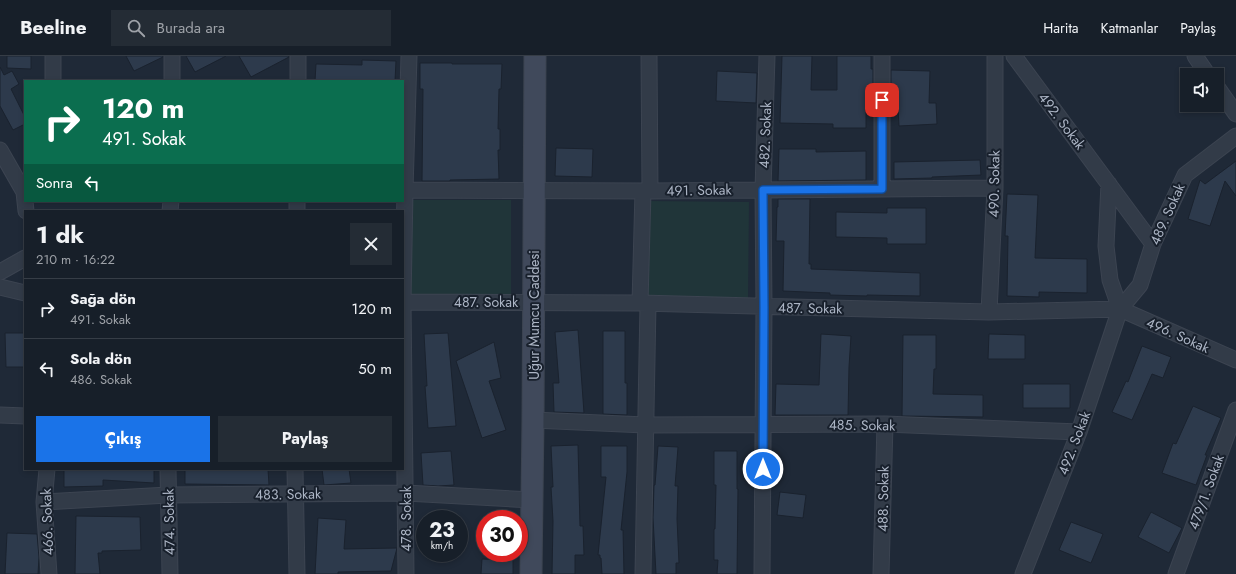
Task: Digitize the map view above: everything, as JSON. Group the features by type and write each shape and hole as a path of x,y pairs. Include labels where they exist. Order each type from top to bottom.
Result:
{"street":[{"path":"53,56 53,80"},
{"path":"172,56 172,80"},
{"path":"298,56 298,80"},
{"name":"478. Sokak","path":"404,190 409,56"},
{"name":"Uğur Mumcu Caddesi","path":"531,574 534,420 535,56"},
{"path":"643,574 645,425 644,303 649,56"},
{"name":"482. Sokak","path":"762,574 764,307 763,190 767,56"},
{"path":"882,56 882,189"},
{"name":"490. Sokak","path":"989,312 995,188 995,56"},
{"name":"492. Sokak","path":"1014,56 1153,244"},
{"path":"1195,56 1203,68"},
{"path":"1224,97 1236,114"},
{"name":"489. Sokak","path":"1120,309 1140,285 1153,244 1185,175 1236,136"},
{"path":"0,150 24,192"},
{"path":"1110,184 1106,246 1110,280 1120,309"},
{"name":"491. Sokak","path":"404,190 646,191 995,188"},
{"path":"0,272 24,259"},
{"path":"0,287 24,293"},
{"name":"487. Sokak","path":"404,302 644,303 989,312 1120,309"},
{"name":"492. Sokak","path":"1023,574 1079,432 1120,309"},
{"name":"496. Sokak","path":"1120,309 1236,360"},
{"name":"478. Sokak","path":"404,366 406,574"},
{"name":"479/1. Sokak","path":"1176,574 1236,410"},
{"path":"0,415 24,416"},
{"name":"485. Sokak","path":"534,420 645,425 885,424 1079,432"},
{"name":"488. Sokak","path":"881,574 885,424"},
{"name":"466. Sokak","path":"46,470 44,502 50,574"},
{"name":"474. Sokak","path":"168,470 170,574"},
{"path":"295,470 297,574"},
{"name":"483. Sokak","path":"44,502 168,495 406,493 532,500"}],"green space":[{"path":"409,200 511,200 511,295 408,295"},
{"path":"648,201 749,202 748,298 646,296"}],"building":[{"path":"7,56 31,56 31,69 7,68"},
{"path":"126,56 163,56 163,57 134,71"},
{"path":"186,56 226,56 195,72"},
{"path":"239,56 289,56 289,57 251,77"},
{"path":"782,56 812,56 811,90 837,90 837,56 871,56 871,69 873,69 873,89 866,88 866,128 833,128 833,124 780,123"},
{"path":"362,60 396,61 395,80 315,80 316,64 362,65"},
{"path":"420,63 502,64 501,89 499,89 499,179 422,181 423,89 420,89"},
{"path":"0,67 4,75 12,71 19,84 11,89 24,115 24,124 13,130 0,106"},
{"path":"891,70 930,71 929,103 936,103 937,124 899,126 897,89 891,89"},
{"path":"717,71 757,73 756,103 716,101"},
{"path":"556,148 593,149 592,177 555,176"},
{"path":"779,149 816,149 816,152 866,151 866,180 778,181"},
{"path":"980,160 981,175 894,179 894,162"},
{"path":"1236,161 1236,196 1225,181 1210,226 1188,219 1200,180 1205,184"},
{"path":"1007,194 1038,195 1035,258 1087,259 1087,293 1039,292 1039,297 1007,296 1008,236 1005,236"},
{"path":"778,199 810,199 809,264 811,264 811,269 920,273 920,296 830,295 830,293 783,291 784,241 776,241"},
{"path":"887,208 926,208 926,244 887,244 887,238 836,237 836,212 887,213"},
{"path":"578,330 584,413 554,412 553,383 559,383 555,332"},
{"path":"603,331 625,331 625,383 627,383 627,415 603,414"},
{"path":"5,333 24,333 24,367 6,367"},
{"path":"448,333 456,426 428,428 425,386 427,386 424,334"},
{"path":"821,334 851,336 848,415 775,415 776,384 819,385"},
{"path":"989,334 1025,335 1025,359 988,359"},
{"path":"903,335 936,335 936,369 934,369 933,394 983,395 983,417 902,416"},
{"path":"494,342 501,378 489,381 506,430 482,438 456,361"},
{"path":"1142,346 1171,357 1163,378 1152,374 1132,420 1112,412 1126,381 1128,382"},
{"path":"1023,384 1070,384 1070,408 1023,408"},
{"path":"1193,406 1221,418 1205,455 1207,455 1196,485 1162,473 1173,443 1176,444"},
{"path":"578,445 580,526 583,526 584,555 575,555 575,574 552,574 553,521 551,487 553,487 551,446"},
{"path":"601,446 627,446 627,472 621,530 623,530 624,574 602,574 601,558 600,555 598,555 606,477 601,477"},
{"path":"658,446 678,447 675,486 678,486 677,519 679,563 676,563 676,574 656,574 653,518 654,485"},
{"path":"451,451 454,485 423,485 421,453"},
{"path":"714,451 737,451 737,574 717,574 718,560 714,560 716,485 714,485"},
{"path":"64,470 154,470 154,483 103,480 103,486 64,487"},
{"path":"185,470 268,470 269,485 185,484"},
{"path":"322,470 349,470 351,483 324,485"},
{"path":"780,492 806,495 803,518 777,515"},
{"path":"1151,512 1182,528 1169,553 1138,537"},
{"path":"76,516 140,517 141,550 102,551 102,553 98,553 100,574 75,574"},
{"path":"318,518 346,520 344,549 397,548 391,571 315,574"},
{"path":"1071,522 1103,534 1091,563 1059,550"},
{"path":"7,533 37,534 39,557 38,574 5,574"},
{"path":"482,562 513,562 513,574 481,574"}],"route":[{"path":"763,469 763,190 882,189 882,100"}]}
